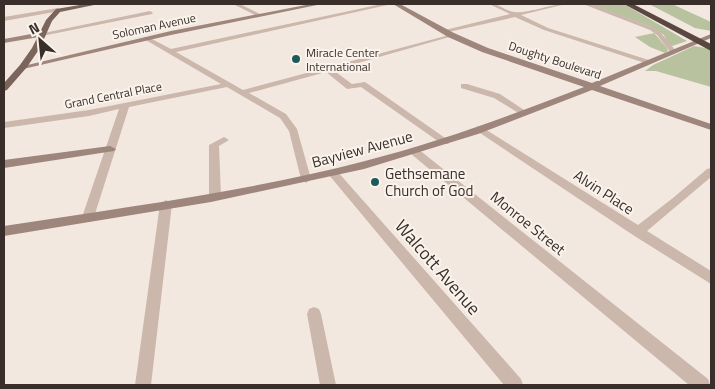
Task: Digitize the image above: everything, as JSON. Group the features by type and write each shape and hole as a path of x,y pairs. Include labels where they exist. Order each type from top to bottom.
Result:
{"highway":[{"path":"628,4 711,48"},
{"path":"644,4 710,37"}],"main road":[{"path":"4,88 24,67 36,48 49,20 58,10 96,4"}],"street":[{"path":"236,4 260,15"},
{"name":"Soloman Avenue","path":"24,67 146,38 319,4"},
{"path":"168,52 389,4"},
{"name":"Doughty Boulevard","path":"396,4 448,33 485,50 711,127"},
{"path":"492,4 546,29 651,62"},
{"path":"240,93 514,14 563,4"},
{"path":"586,4 652,29 659,34 673,52"},
{"path":"4,19 26,12 58,10"},
{"path":"4,41 150,13"},
{"name":"Bayview Avenue","path":"4,231 306,179 414,151 445,142 592,86 710,37"},
{"path":"146,38 227,86 276,111 290,122 306,179"},
{"path":"328,69 350,87 362,84 445,142"},
{"name":"Grand Central Place","path":"4,125 60,118 227,86"},
{"path":"464,86 497,96 523,112"},
{"path":"88,217 125,106"},
{"name":"Alvin Place","path":"480,129 711,278"},
{"path":"215,196 214,145 224,140"},
{"path":"4,164 110,149"},
{"name":"Monroe Street","path":"414,151 702,385"},
{"path":"637,232 677,201 711,171"},
{"name":"Walcott Avenue","path":"333,173 515,385"},
{"path":"143,385 166,204"},
{"path":"314,314 328,385"}],"green space":[{"path":"590,4 624,4 687,41 672,46 668,44 664,35 651,27"},
{"path":"649,4 672,4 711,22 711,31 695,28"},
{"path":"654,33 667,48 668,51 665,53 650,47 635,37"},
{"path":"694,46 711,49 711,87 656,71 645,71 653,65"}],"place":[{"name":"Miracle Center International","path":"296,59"},
{"name":"Gethsemane Church of God","path":"375,182"}]}
